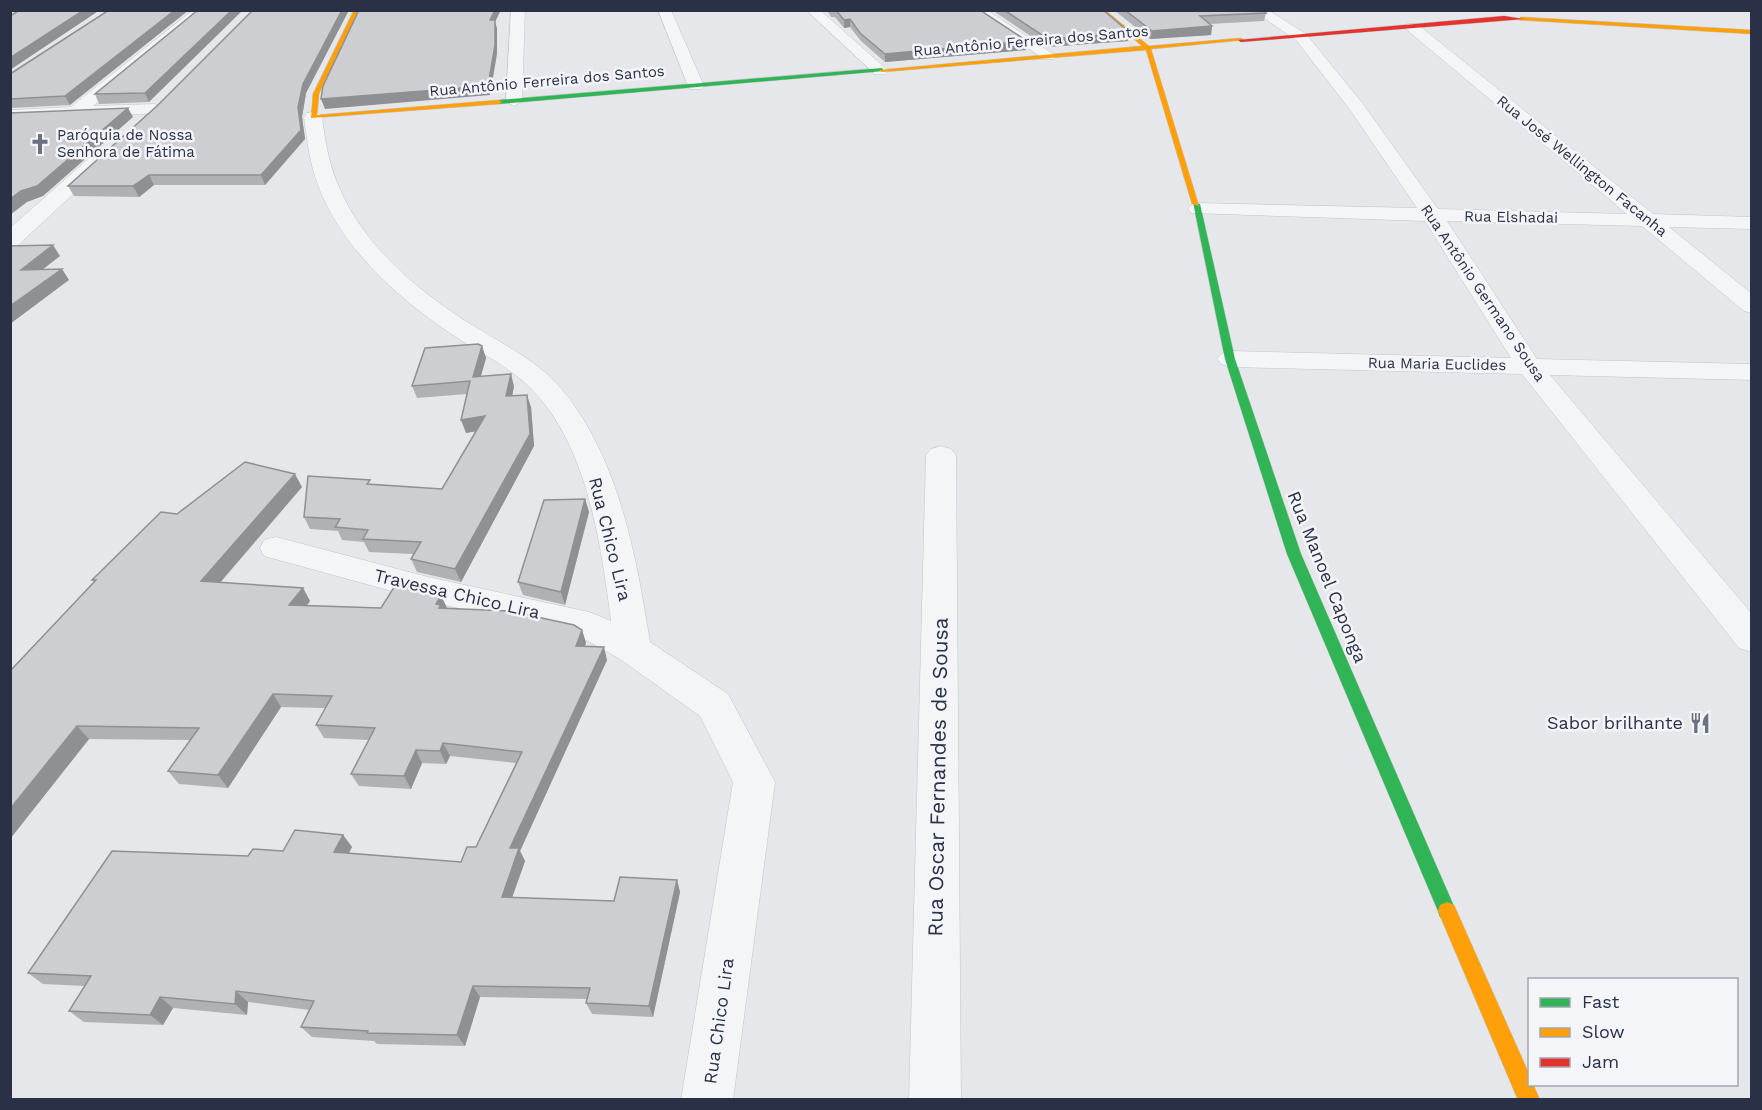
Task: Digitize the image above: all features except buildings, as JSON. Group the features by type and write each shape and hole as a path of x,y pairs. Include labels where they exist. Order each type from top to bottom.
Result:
{"street":[{"path":"76,112 202,10"},
{"name":"Rua Chico Lira","path":"357,10 316,94 313,117 317,150 334,199 353,230 393,276 467,333 503,352 528,370 555,399 575,430 591,465 607,512 624,578 633,650 714,705 754,782 707,1100"},
{"path":"514,101 518,10"},
{"path":"664,10 696,86"},
{"path":"812,10 880,71"},
{"path":"976,10 1049,56"},
{"path":"1101,10 1148,48"},
{"name":"Rua Antônio Germano Sousa","path":"1258,10 1301,37 1357,108 1432,215 1529,366 1752,639"},
{"name":"Rua Antônio Ferreira dos Santos","path":"313,117 1518,18 1752,32"},
{"name":"Rua José Wellington Facanha","path":"1412,27 1752,306"},
{"name":"Rua Manoel Caponga","path":"1148,48 1198,209 1230,359 1294,554 1529,1100"},
{"path":"10,115 159,105 138,124"},
{"path":"10,240 113,147"},
{"path":"10,209 46,208"},
{"name":"Rua Elshadai","path":"1198,209 1752,223"},
{"name":"Rua Maria Euclides","path":"1230,359 1752,372"},
{"name":"Rua Oscar Fernandes de Sousa","path":"935,1100 941,455"},
{"name":"Travessa Chico Lira","path":"276,548 428,589 590,625 633,650"}],"traffic: fast":[{"path":"499,102 882,70"},
{"path":"1196,204 1230,359 1294,554 1447,911"}],"traffic: slow":[{"path":"357,10 316,94 313,117 499,102"},
{"path":"1101,10 1148,48 1196,204"},
{"path":"1521,19 1752,32"},
{"path":"882,70 1241,40"},
{"path":"1447,911 1529,1100"}],"traffic: jam":[{"path":"1241,40 1504,18 1521,19"}],"place":[{"name":"Paróquia de Nossa Senhora de Fátima","path":"40,144"},
{"name":"Sabor brilhante","path":"1700,723"}]}
